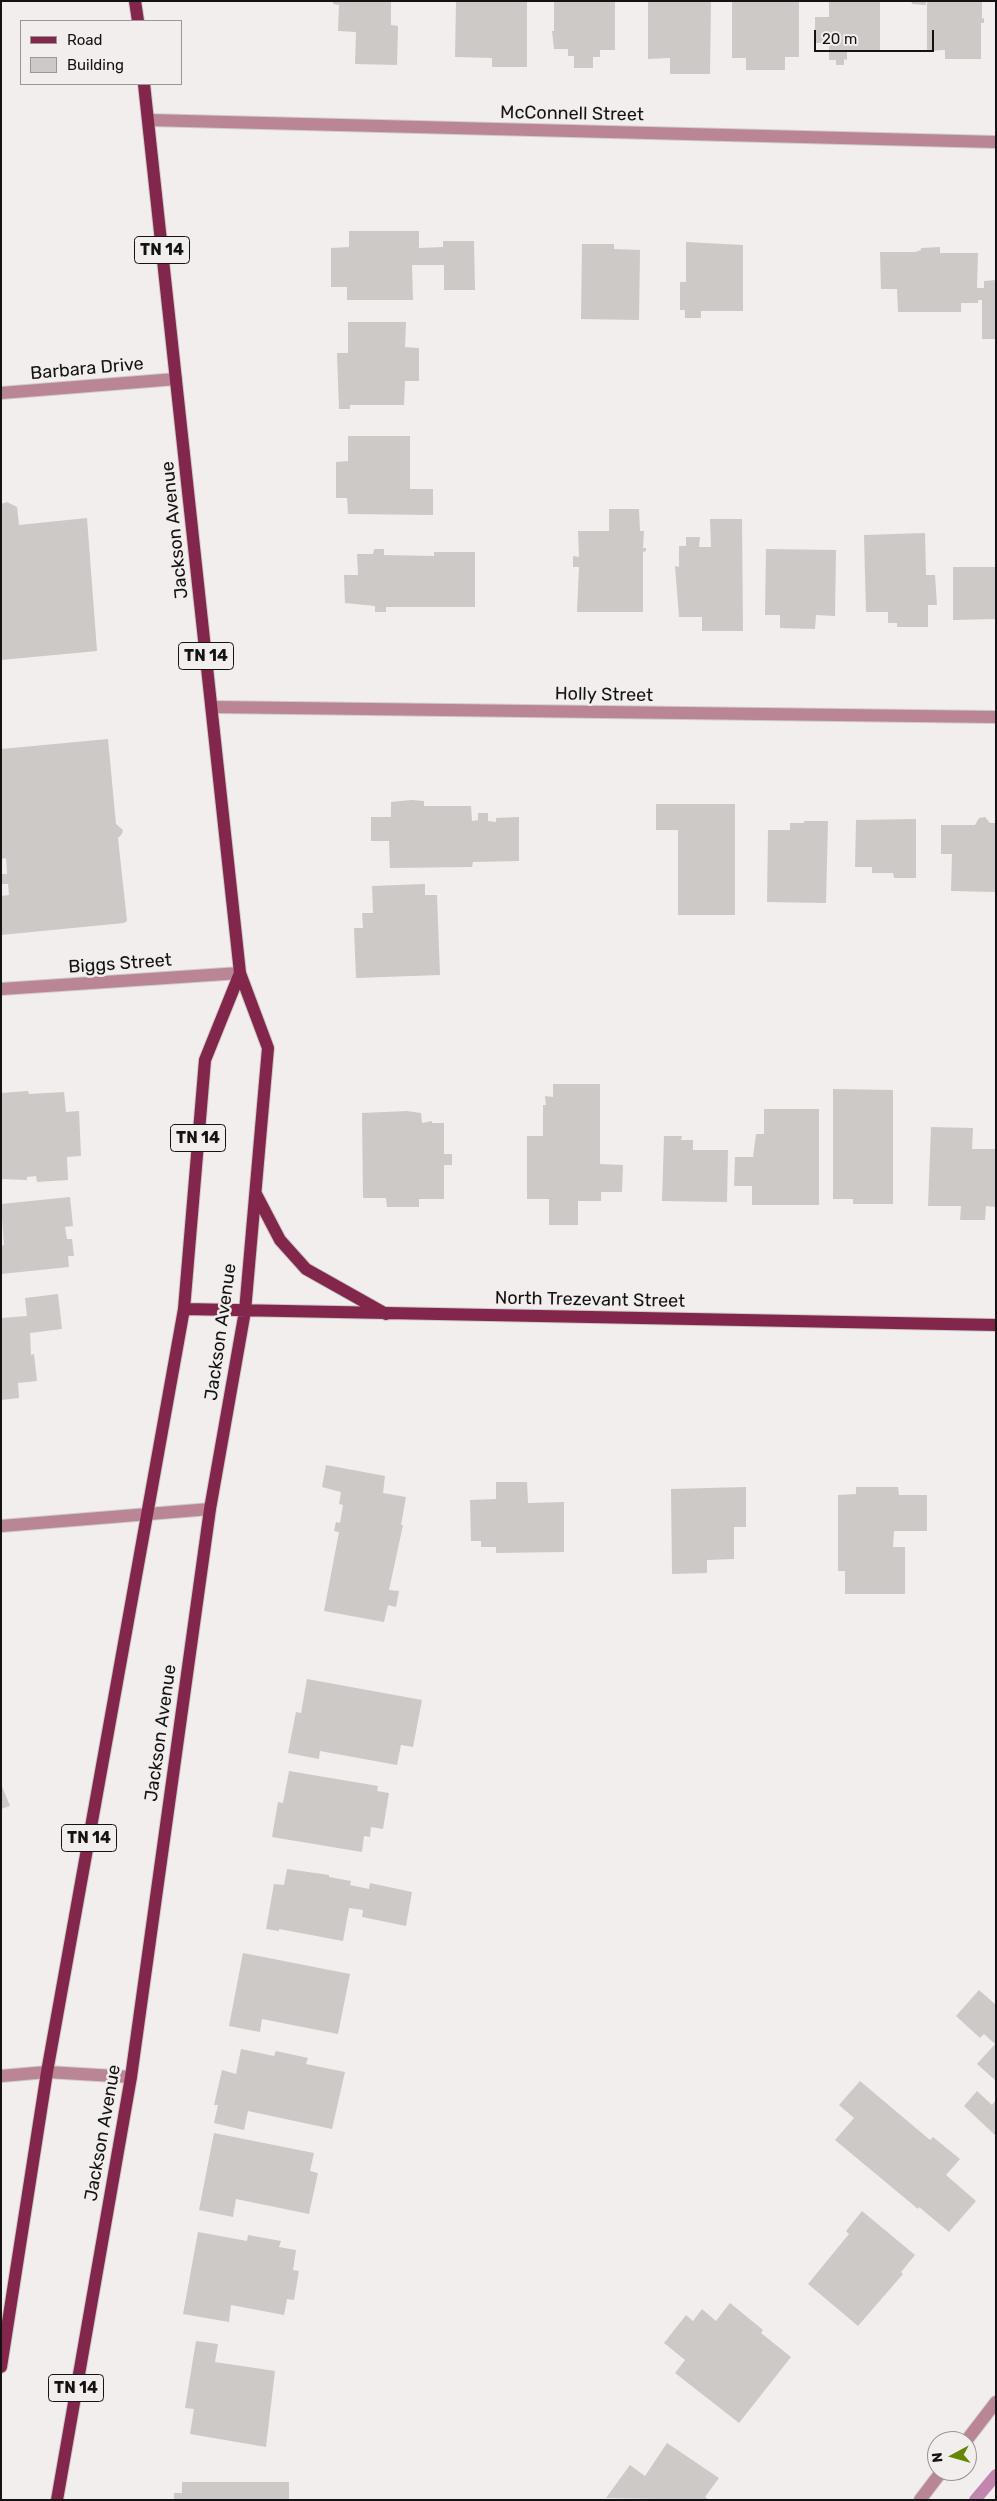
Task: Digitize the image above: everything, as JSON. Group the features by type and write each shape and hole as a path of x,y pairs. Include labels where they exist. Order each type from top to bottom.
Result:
{"main road":[{"path":"135,1 138,20"},
{"name":"Jackson Avenue","path":"57,2500 131,2076 210,1508 245,1311 268,1048 240,973 144,85"},
{"name":"Jackson Avenue","path":"1,2368 47,2072 184,1309 205,1060 240,973"},
{"path":"256,1194 280,1240 306,1269 386,1314"},
{"name":"North Trezevant Street","path":"184,1309 996,1325"}],"street":[{"name":"McConnell Street","path":"148,120 996,142"},
{"name":"Barbara Drive","path":"1,393 176,379"},
{"name":"Holly Street","path":"212,707 996,717"},
{"name":"Biggs Street","path":"1,989 240,973"},
{"path":"1,1526 210,1508"},
{"path":"1,2076 47,2072 131,2076"},
{"path":"974,2431 996,2402"},
{"path":"920,2500 934,2481"}],"building":[{"path":"333,1 391,1 391,25 398,26 397,65 355,64 356,32 338,31 339,5 333,4"},
{"path":"456,1 527,1 527,67 492,67 492,58 455,57"},
{"path":"554,1 615,1 615,50 600,50 600,57 593,57 593,68 574,68 574,56 568,56 568,49 554,49 552,31 554,31"},
{"path":"648,1 711,1 710,74 670,74 670,58 648,59"},
{"path":"732,1 799,1 799,57 785,57 785,70 746,70 746,58 732,58"},
{"path":"829,1 880,1 880,51 847,51 847,60 844,59 844,65 836,65 836,60 829,60 829,43 815,43 815,17 829,17"},
{"path":"911,1 926,1 926,5 912,4"},
{"path":"927,1 982,1 982,19 984,18 984,23 981,23 981,59 945,59 945,50 927,51"},
{"path":"349,231 419,231 419,248 443,247 443,241 474,241 475,290 444,290 444,265 412,265 413,300 347,300 347,287 331,287 331,248 349,247"},
{"path":"686,242 743,245 743,311 701,311 701,318 685,318 685,310 680,310 680,282 686,282"},
{"path":"582,244 614,244 614,249 640,250 639,320 581,319"},
{"path":"940,247 940,253 978,253 977,288 984,288 984,281 996,280 996,339 982,339 982,300 978,300 978,303 961,303 961,312 898,312 897,289 881,289 880,252 915,252 921,250 921,248"},
{"path":"348,322 406,322 405,347 419,348 419,381 405,381 404,405 350,405 350,409 339,409 337,353 348,353"},
{"path":"348,436 410,436 410,489 433,489 433,515 348,514 347,498 336,498 336,462 348,461"},
{"path":"7,502 17,507 19,525 87,518 97,651 1,660 1,504"},
{"path":"609,509 639,509 640,531 644,531 643,548 646,548 646,551 643,552 643,612 577,612 579,567 573,567 573,556 579,557 578,531 609,531"},
{"path":"710,519 742,519 743,631 702,631 702,617 679,617 675,566 679,567 679,546 686,546 686,537 700,537 699,547 711,547"},
{"path":"925,533 926,575 935,575 937,605 928,605 928,627 897,627 897,623 888,623 888,612 866,612 864,535"},
{"path":"374,549 384,549 384,555 434,556 434,552 475,552 475,607 386,607 386,612 375,612 375,606 345,603 344,575 358,575 357,554 373,554"},
{"path":"766,549 836,550 835,616 816,615 815,629 780,628 780,615 765,615"},
{"path":"953,567 996,567 996,619 953,620"},
{"path":"108,739 116,824 123,830 118,838 127,921 124,923 1,935 1,896 9,895 8,884 1,884 1,874 7,874 6,858 1,859 1,749"},
{"path":"424,801 424,806 471,806 472,821 478,820 478,813 488,813 488,821 496,822 496,818 519,817 519,861 473,862 472,867 390,868 389,841 371,841 371,817 391,817 391,802"},
{"path":"656,804 735,804 735,915 678,915 678,830 656,830"},
{"path":"985,817 990,823 996,823 996,892 951,891 952,854 941,854 941,825 975,825 979,818"},
{"path":"916,819 916,878 894,878 893,873 872,873 872,867 855,867 856,820"},
{"path":"804,821 828,821 826,903 767,902 768,830 790,830 790,823 804,823"},
{"path":"425,884 425,895 437,895 440,975 356,978 354,928 363,928 362,913 373,913 372,886"},
{"path":"553,1084 600,1084 600,1164 623,1165 622,1192 601,1192 601,1201 578,1201 578,1225 549,1225 549,1199 527,1199 527,1136 543,1136 543,1105 546,1105 545,1096 553,1097"},
{"path":"833,1089 893,1090 893,1204 853,1204 853,1199 833,1199"},
{"path":"28,1091 29,1094 64,1092 66,1112 79,1111 81,1156 67,1157 68,1180 37,1182 36,1176 27,1177 27,1180 1,1179 1,1093"},
{"path":"764,1109 819,1109 819,1205 752,1205 752,1186 734,1186 735,1157 753,1157 756,1134 764,1134"},
{"path":"407,1111 421,1113 422,1123 432,1121 432,1123 444,1123 444,1154 452,1154 452,1165 444,1165 444,1199 419,1199 419,1207 387,1207 386,1198 363,1198 362,1113"},
{"path":"931,1127 973,1128 972,1149 996,1149 996,1207 986,1206 985,1220 960,1220 961,1206 928,1206"},
{"path":"664,1136 682,1136 681,1140 693,1140 693,1150 728,1150 727,1202 662,1201"},
{"path":"70,1197 73,1226 65,1227 67,1239 72,1239 74,1256 68,1256 69,1267 1,1274 1,1246 4,1245 1,1204"},
{"path":"58,1294 62,1329 30,1333 31,1355 34,1354 37,1381 18,1383 19,1398 1,1400 1,1318 27,1316 25,1298"},
{"path":"326,1465 385,1476 383,1493 406,1497 401,1525 403,1525 389,1590 399,1591 396,1607 388,1605 384,1622 324,1611 339,1532 334,1531 336,1522 340,1523 343,1505 339,1504 341,1492 322,1487"},
{"path":"496,1482 527,1482 528,1503 564,1502 564,1552 496,1553 496,1547 481,1547 481,1541 471,1541 470,1500 496,1499"},
{"path":"746,1487 746,1527 734,1527 734,1559 707,1560 707,1573 672,1574 671,1489"},
{"path":"856,1487 898,1487 899,1495 927,1495 927,1531 894,1531 893,1547 905,1547 905,1594 845,1594 845,1571 838,1571 838,1495 856,1494"},
{"path":"307,1679 422,1700 413,1747 401,1745 397,1765 320,1751 319,1759 288,1753 296,1712 301,1713"},
{"path":"289,1771 378,1786 377,1791 389,1793 383,1829 371,1827 370,1837 364,1836 362,1852 272,1837 278,1802 283,1803"},
{"path":"1,1784 10,1806 1,1809"},
{"path":"287,1869 329,1875 329,1877 351,1881 350,1885 369,1889 370,1883 412,1892 406,1926 362,1917 363,1910 349,1908 343,1941 279,1929 279,1931 266,1929 274,1884 284,1885"},
{"path":"243,1953 350,1974 338,2034 262,2019 260,2032 229,2026"},
{"path":"979,1990 996,2005 996,2081 977,2064 995,2044 984,2034 980,2038 956,2016"},
{"path":"241,2049 274,2056 276,2051 308,2058 306,2064 345,2072 332,2129 248,2111 244,2130 214,2123 218,2105 214,2105 222,2070 236,2074"},
{"path":"860,2081 930,2140 933,2137 960,2159 946,2175 976,2201 949,2232 919,2207 918,2209 835,2140 854,2118 839,2105"},
{"path":"977,2091 992,2105 996,2100 996,2136 964,2106"},
{"path":"214,2133 314,2153 310,2171 318,2173 309,2214 236,2199 233,2217 199,2210"},
{"path":"862,2211 915,2255 901,2272 903,2274 858,2326 808,2284 849,2234 846,2231"},
{"path":"198,2232 247,2241 248,2235 281,2241 279,2247 296,2250 293,2270 299,2271 294,2300 287,2299 284,2315 231,2305 229,2322 183,2314"},
{"path":"730,2303 763,2330 761,2333 791,2357 739,2423 675,2373 685,2360 664,2343 686,2315 693,2321 702,2309 716,2321"},
{"path":"196,2341 218,2344 215,2362 275,2371 266,2447 190,2434 194,2409 185,2408"},
{"path":"667,2443 719,2478 705,2497 709,2500 606,2498 630,2465 645,2476"},
{"path":"182,2482 289,2482 289,2500 174,2500 174,2493 182,2493"}],"waterway":[{"path":"975,2500 996,2475"}]}
